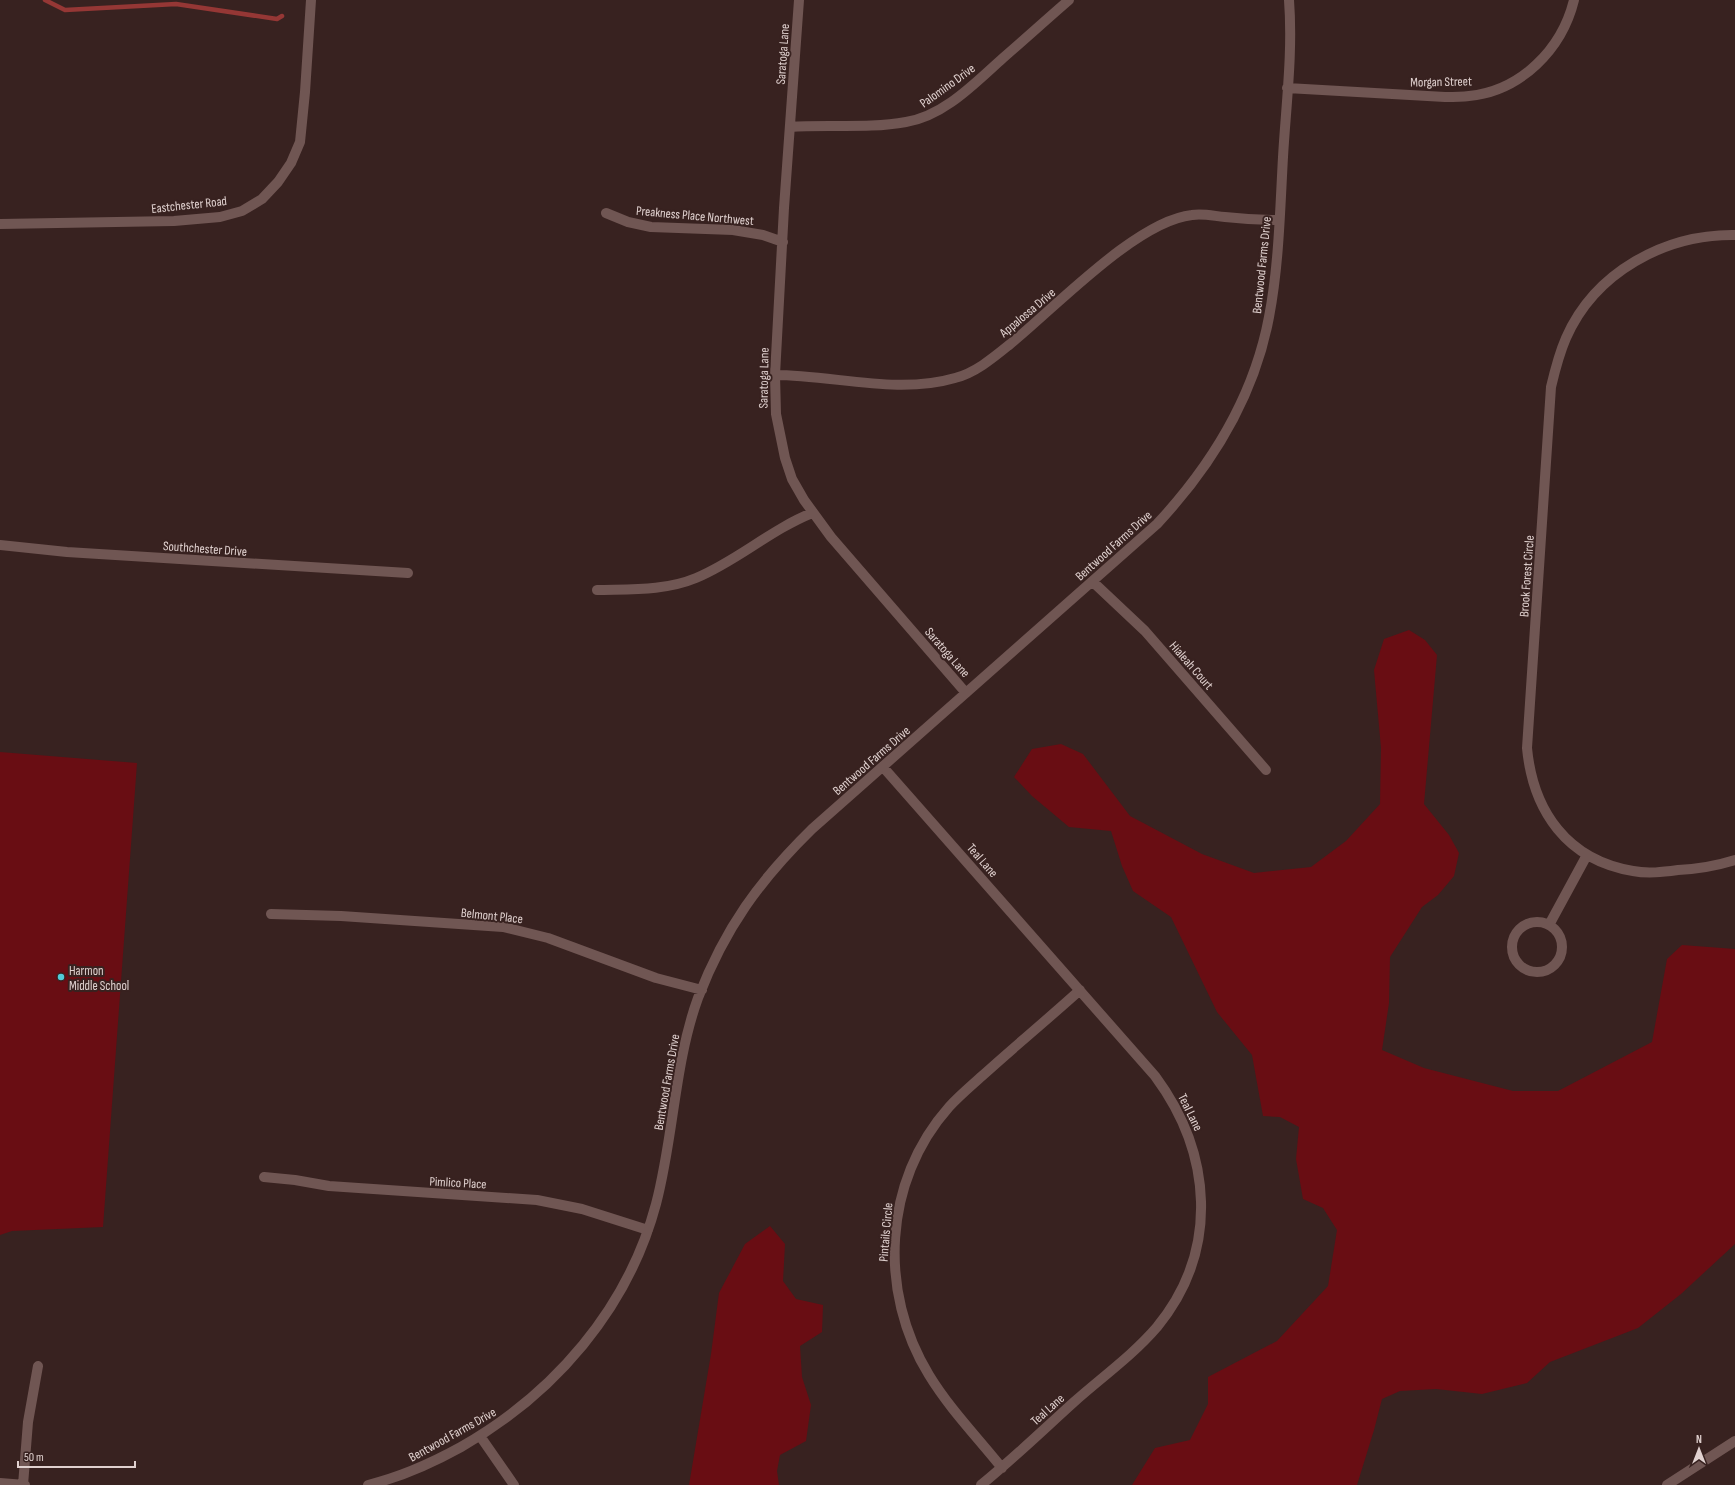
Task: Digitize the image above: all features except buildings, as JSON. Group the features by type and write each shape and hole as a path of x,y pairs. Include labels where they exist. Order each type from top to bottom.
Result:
{"street":[{"name":"Eastchester Road","path":"0,224 174,221 220,217 242,210 262,199 278,182 291,163 300,142 311,0"},
{"name":"Saratoga Lane","path":"799,0 782,242 775,375 776,414 785,458 792,479 812,513 966,693"},
{"name":"Palomino Drive","path":"790,127 814,125 884,125 928,117 974,84 1069,0"},
{"name":"Bentwood Farms Drive","path":"368,1485 422,1467 480,1436 528,1401 550,1382 582,1348 616,1297 631,1270 648,1230 666,1159 684,1044 702,990 716,957 738,916 779,862 812,829 1157,524 1182,497 1209,460 1237,413 1251,382 1262,350 1269,317 1274,282 1279,220 1290,47 1289,0"},
{"name":"Morgan Street","path":"1287,88 1445,97 1470,96 1495,90 1515,80 1534,67 1548,53 1560,35 1570,14 1574,0"},
{"name":"Preakness Place Northwest","path":"606,213 628,222 651,227 733,230 763,235 782,242"},
{"name":"Appalossa Drive","path":"775,375 799,375 889,384 934,383 956,378 977,368 996,355 1099,268 1150,229 1174,219 1193,214 1279,220"},
{"name":"Brook Forest Circle","path":"1735,236 1718,235 1691,238 1641,257 1616,274 1595,293 1580,313 1566,337 1557,361 1551,387 1527,748 1529,769 1535,790 1544,810 1557,830 1587,855 1613,866 1634,871 1653,872 1702,868 1735,860"},
{"path":"597,590 655,588 677,585 696,579 717,568 791,522 812,513"},
{"name":"Southchester Drive","path":"0,545 67,552 408,573"},
{"name":"Hialeah Court","path":"1093,582 1145,631 1266,770"},
{"name":"Teal Lane","path":"883,767 1155,1076 1179,1114 1195,1153 1200,1178 1201,1201 1196,1246 1190,1268 1181,1288 1158,1326 1127,1359 1075,1401 1002,1468 981,1485"},
{"path":"1549,925 1587,855"},
{"name":"Belmont Place","path":"271,914 341,916 503,927 533,934 656,978 702,990"},
{"path":"1532,922 1540,922 1549,925 1560,936 1563,944 1559,960 1547,971 1539,973 1524,969 1517,964 1511,947 1517,931 1524,925 1532,922"},
{"name":"Pintails Circle","path":"1002,1468 942,1394 918,1356 904,1320 898,1292 895,1270 896,1225 900,1203 908,1175 925,1140 942,1116 991,1068 1080,990"},
{"name":"Pimlico Place","path":"264,1178 344,1187 537,1200 582,1209 648,1230"},
{"path":"0,1483 24,1485 28,1422 38,1366"},
{"path":"480,1436 514,1485"},
{"path":"1667,1485 1735,1441"}],"shaded area":[{"path":"1409,630 1425,640 1437,655 1424,804 1449,835 1459,853 1454,876 1438,895 1422,907 1390,957 1389,1003 1382,1050 1424,1068 1513,1091 1558,1091 1652,1042 1667,959 1682,945 1735,949 1735,1244 1681,1294 1638,1328 1550,1362 1527,1383 1482,1394 1436,1389 1400,1391 1382,1399 1357,1485 1132,1485 1155,1448 1190,1440 1208,1404 1208,1377 1277,1341 1328,1286 1337,1230 1323,1208 1303,1199 1296,1159 1299,1127 1280,1117 1263,1116 1252,1055 1217,1012 1171,917 1133,891 1122,866 1111,831 1069,827 1032,796 1014,777 1032,749 1061,744 1083,754 1130,816 1202,854 1254,873 1311,867 1346,841 1380,804 1381,748 1374,670 1384,639"},
{"name":"Harmon Middle School","path":"0,752 137,763 103,1227 12,1231 0,1235"},
{"path":"770,1226 785,1244 783,1281 796,1299 823,1305 822,1332 800,1346 802,1377 811,1405 806,1441 780,1455 777,1471 779,1485 689,1485 711,1354 719,1293 745,1244"}],"waterway":[{"path":"45,0 65,10 176,4 277,19 282,16"}],"place":[{"name":"Harmon Middle School","path":"61,977"}]}
